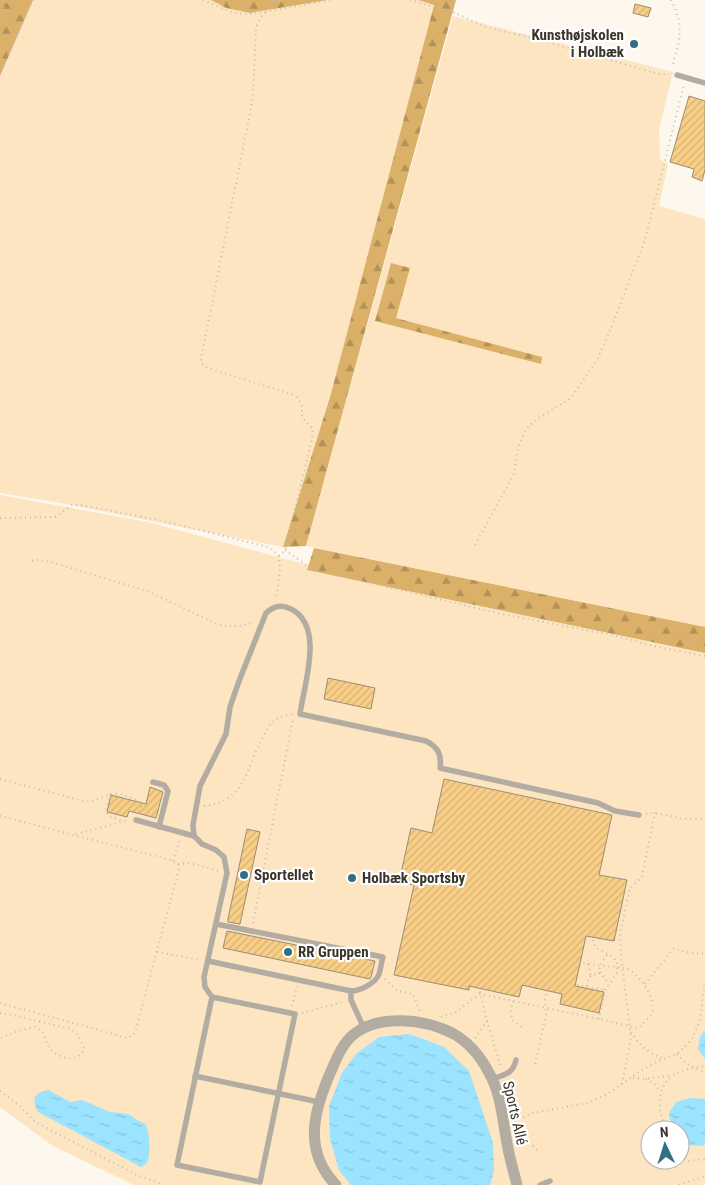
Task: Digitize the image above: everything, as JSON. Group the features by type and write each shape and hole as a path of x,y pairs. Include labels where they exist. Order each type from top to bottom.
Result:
{"street":[{"name":"Sports Allé","path":"336,1185 327,1176 317,1155 313,1137 321,1093 339,1053 349,1039 364,1028 378,1023 403,1021 440,1028 452,1033 468,1045 498,1077 506,1137 517,1185"}],"lane":[{"path":"677,75 705,83"},
{"path":"194,836 193,825 200,786 226,734 230,707 238,681 266,613 272,608 279,606 292,609 304,619 307,628 311,654 300,714 426,741 435,746 439,752 441,758 440,768 598,803 615,811 639,815"},
{"path":"153,782 164,785 168,791 159,827"},
{"path":"136,820 194,836 202,844 216,850 224,858 227,873 204,981 205,987 212,997 293,1014 260,1182 177,1165 212,997"},
{"path":"208,961 351,992 367,987 378,977 383,957 216,924"},
{"path":"351,992 351,1000 364,1028"},
{"path":"498,1077 513,1070 516,1060"},
{"path":"196,1076 319,1102"},
{"path":"540,1185 550,1182"}],"path":[{"path":"0,17 7,0"},
{"path":"0,74 33,0"},
{"path":"203,0 233,13 253,14 330,0"},
{"path":"279,556 285,550 313,435 311,426 302,417 301,401 290,393 208,368 202,364 201,359 253,98 256,27 273,0 281,2 283,0"},
{"path":"410,0 451,11 486,27 659,74 669,74"},
{"path":"451,11 453,0"},
{"path":"671,0 680,28 673,67 677,75"},
{"path":"475,545 514,474 518,448 526,429 537,419 571,398 597,360 608,336 645,240 676,120 685,77"},
{"path":"0,518 55,517 72,505 81,505 269,547 279,556 280,570 276,595 279,606"},
{"path":"285,550 310,569 329,574 502,614 705,656"},
{"path":"32,561 51,562 148,591 217,624 228,627 253,622 266,613"},
{"path":"197,805 215,804 235,793 244,781 257,749 272,721 286,715 300,714"},
{"path":"251,931 294,716 300,714"},
{"path":"0,779 83,801 96,801 114,793 139,800 141,807 136,820 124,821 74,835"},
{"path":"110,794 106,813 110,818 124,821"},
{"path":"622,1084 631,1032 620,934 630,888 642,877 655,812"},
{"path":"639,815 655,812 689,819 705,820"},
{"path":"0,816 173,861 178,864 190,863 227,873"},
{"path":"173,861 181,833"},
{"path":"0,1003 128,1038 135,1033 179,869 178,864"},
{"path":"593,940 596,948 613,956 618,968 617,973 605,990 599,1019"},
{"path":"645,985 674,948 686,952 705,954"},
{"path":"157,952 208,961"},
{"path":"607,954 600,965 600,972 609,984"},
{"path":"434,1015 442,1017 456,1012 480,994 640,1028 653,1011 645,985 631,971 624,968 582,962"},
{"path":"587,986 591,975 588,964"},
{"path":"591,975 599,974 600,972"},
{"path":"378,977 387,980 397,991 413,994 416,998 419,1012 426,1013"},
{"path":"299,980 293,1014 351,1000"},
{"path":"538,1151 516,1129 513,1121 534,1112 588,1103 606,1095 631,1078 677,1054 692,1039 700,1020 705,981"},
{"path":"578,985 605,990"},
{"path":"479,988 498,1077"},
{"path":"535,1064 546,1007 547,991"},
{"path":"513,1001 511,1009 512,1020 523,1028"},
{"path":"0,1013 71,1030 78,1035 84,1048 80,1056 76,1058 72,1059 61,1056 48,1047 43,1032 35,1027 0,1038"},
{"path":"468,1045 481,1033 487,1022"},
{"path":"631,1032 651,1054 665,1059"},
{"path":"677,1054 686,1063 705,1073"},
{"path":"631,1078 672,1075 698,1066 705,1067"},
{"path":"663,1120 659,1108 660,1092 666,1080 672,1075"},
{"path":"646,1078 656,1085 660,1092"},
{"path":"0,1091 21,1107 35,1122 133,1173 164,1185"},
{"path":"690,1161 705,1160"},
{"path":"680,1185 705,1176"}],"shaded area":[{"path":"33,0 211,0 226,8 250,13 327,0 418,0 434,5 330,397 283,547 66,504 0,493 0,76"},
{"path":"453,16 673,72 659,130 660,159 668,164 659,206 705,219 705,627 306,546"},
{"name":"Holbæk Sportsby","path":"0,495 148,522 308,565 705,650 705,1185 134,1185 53,1146 0,1107"}],"green space":[{"path":"0,0 33,0 0,76"},
{"path":"211,0 327,0 250,13 226,8"},
{"path":"418,0 456,0 306,546 283,547 330,397 434,5"},
{"path":"391,263 410,268 396,318 542,357 541,364 375,321"},
{"path":"314,548 705,627 705,653 307,570"}],"water":[{"path":"705,1030 705,1059 698,1049 700,1037"},
{"path":"408,1034 444,1047 469,1071 493,1143 494,1171 490,1185 351,1185 339,1170 330,1139 329,1106 342,1073 356,1054 379,1037"},
{"path":"49,1090 70,1102 82,1100 110,1112 128,1114 146,1125 150,1144 147,1163 141,1167 38,1112 34,1100 35,1097"},
{"path":"690,1098 705,1099 705,1145 690,1145 690,1120 670,1120 669,1113 676,1102"}],"building":[{"path":"635,4 651,8 648,17 633,13"},
{"path":"689,96 705,101 705,170 702,181 692,177 694,169 670,162"},
{"path":"328,678 375,688 371,709 324,699"},
{"name":"Holbæk Sportsby","path":"444,779 612,815 599,875 627,880 614,941 586,936 575,986 604,992 599,1013 560,1004 562,994 522,985 519,997 469,986 469,990 394,975 414,885 399,882 411,828 432,833"},
{"path":"150,787 163,792 156,818 129,811 127,817 107,812 111,795 146,804"},
{"name":"Sportellet","path":"247,829 260,832 240,924 228,922 228,919"},
{"path":"227,931 375,961 371,977 370,979 223,948"}],"place":[{"name":"Kunsthøjskolen i Holbæk","path":"634,44"},
{"name":"Sportellet","path":"244,875"},
{"name":"Holbæk Sportsby","path":"352,878"},
{"name":"RR Gruppen","path":"288,952"}]}
